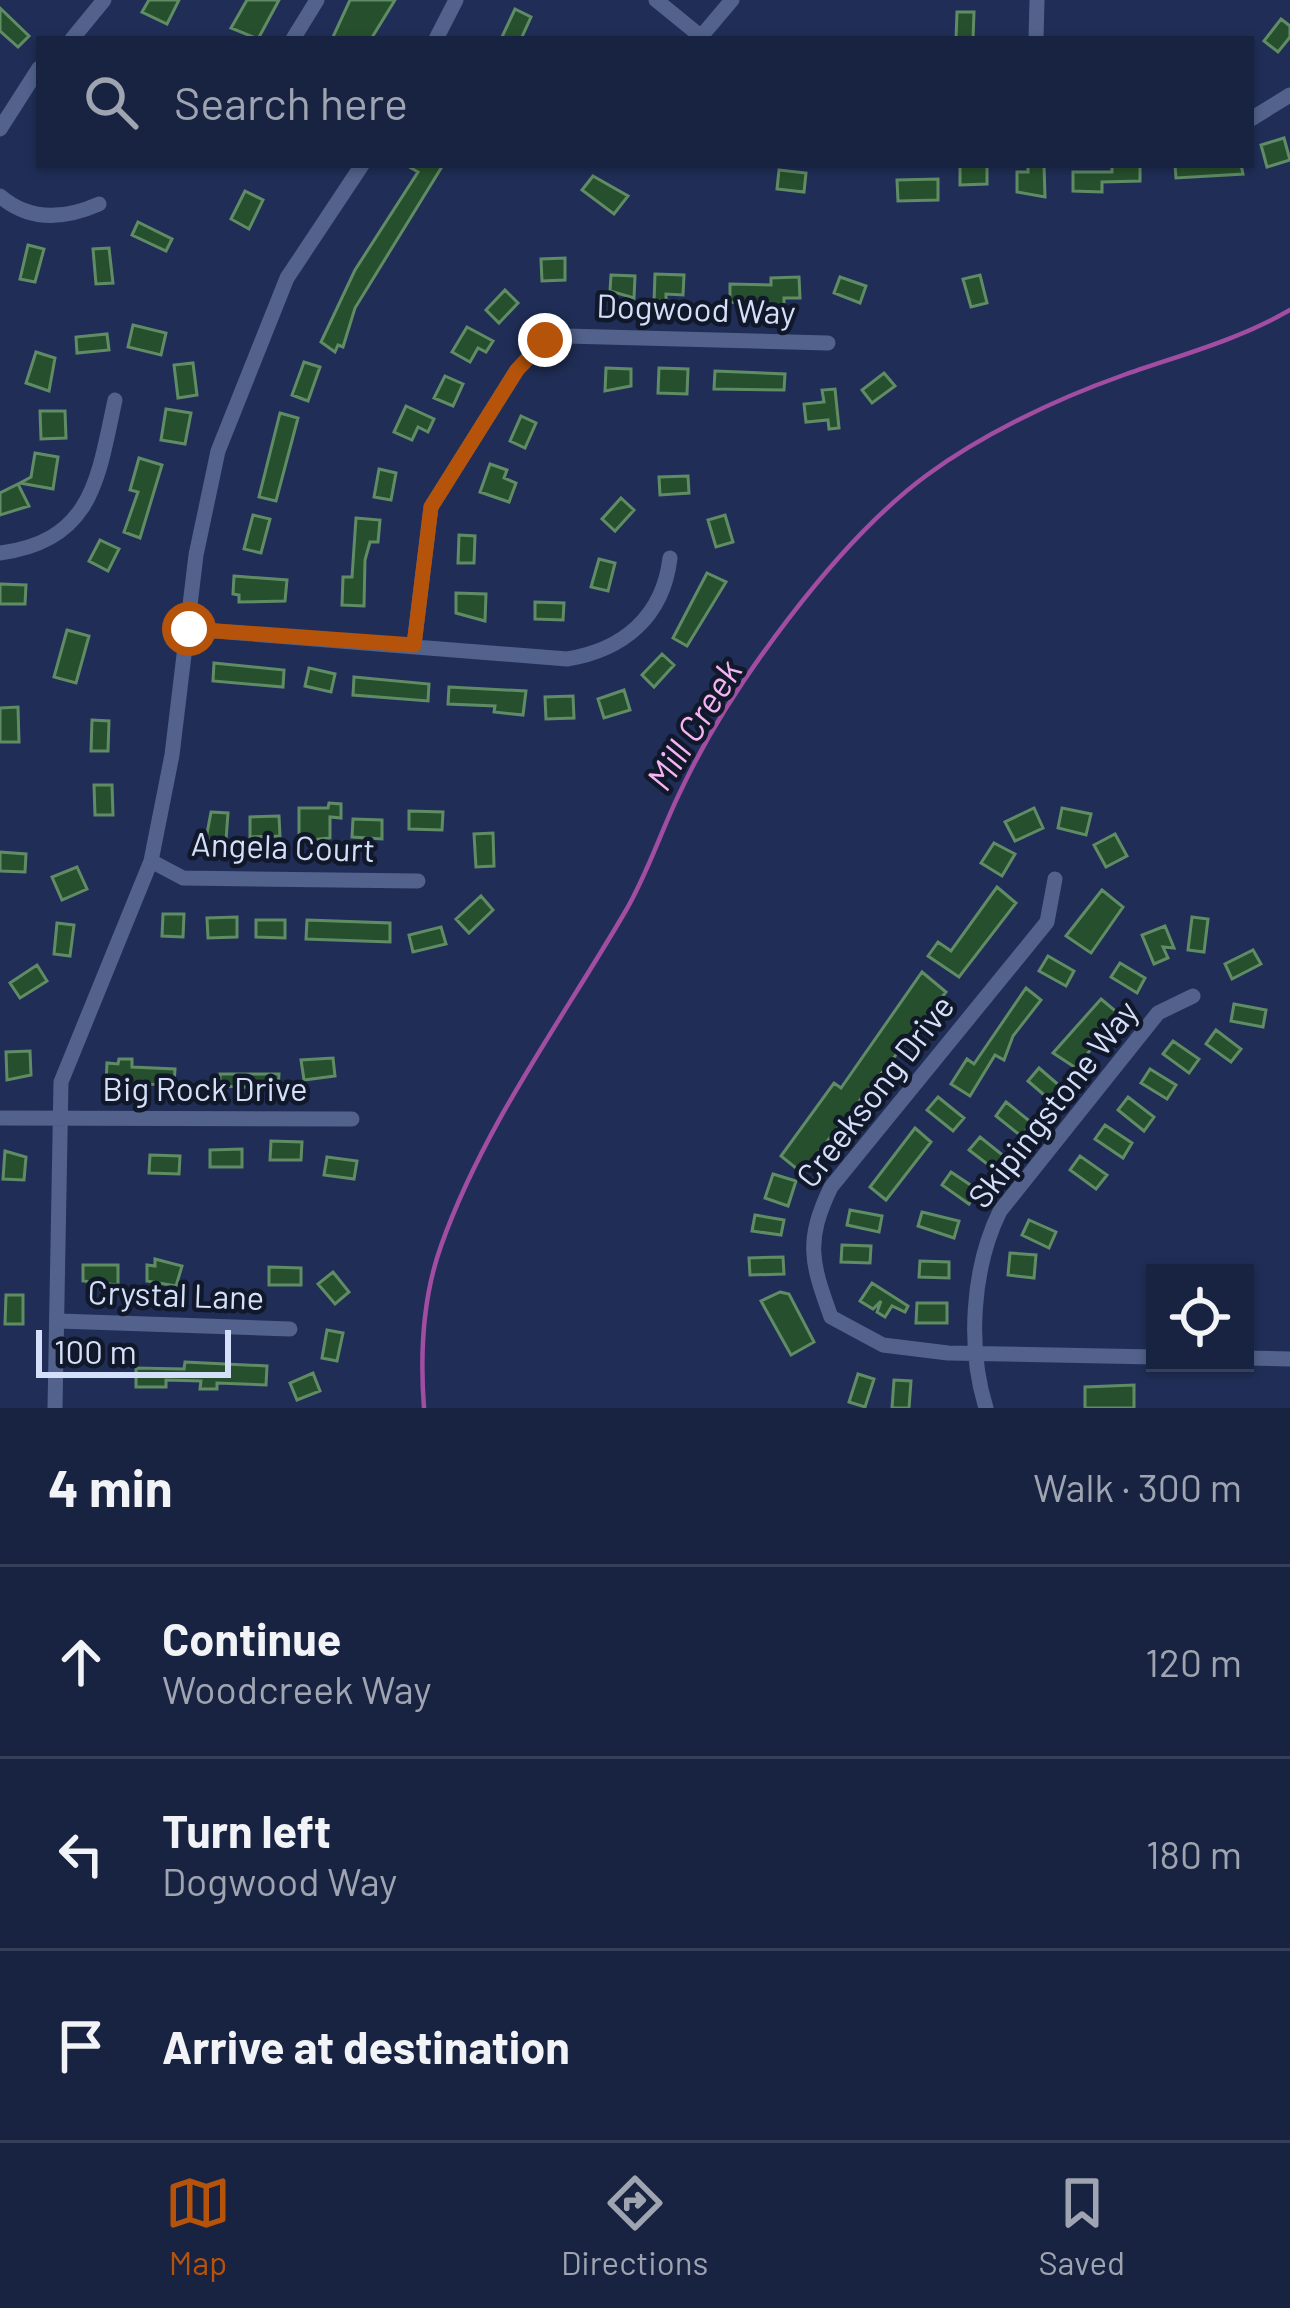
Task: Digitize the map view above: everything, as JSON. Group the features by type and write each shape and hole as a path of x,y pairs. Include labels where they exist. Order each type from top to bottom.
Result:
{"street":[{"path":"74,36 104,0"},
{"path":"295,36 317,0"},
{"path":"438,36 456,0"},
{"path":"656,0 700,36"},
{"path":"704,36 732,0"},
{"path":"1036,36 1037,0"},
{"path":"0,129 36,73"},
{"path":"1254,117 1290,95"},
{"path":"55,1408 62,1082 151,861 189,629 196,555 218,451 287,278 360,168"},
{"path":"0,196 14,208 66,219 99,204"},
{"name":"Dogwood Way","path":"414,645 431,507 517,370 545,340 566,336 828,343"},
{"path":"0,553 49,542 81,514 97,481 116,400"},
{"path":"189,629 567,659 598,654 625,641 667,584 670,558"},
{"name":"Angela Court","path":"151,861 183,878 418,881"},
{"name":"Creeksong Drive","path":"1055,879 1047,922 831,1187 812,1226 813,1267 831,1317 883,1345 977,1354 1146,1357"},
{"name":"Skipingstone Way","path":"986,1408 977,1354 978,1278 984,1244 1000,1211 1158,1013 1193,996"},
{"name":"Big Rock Drive","path":"0,1118 352,1119"},
{"name":"Crystal Lane","path":"59,1321 290,1328"},
{"path":"1254,1358 1290,1359"}],"building":[{"path":"149,0 179,0 167,24 142,12"},
{"path":"247,0 279,0 260,36 231,28"},
{"path":"350,0 395,0 373,36 333,36"},
{"path":"0,8 29,36 18,47 0,31"},
{"path":"515,9 531,17 522,36 502,36"},
{"path":"957,12 974,12 973,36 956,36"},
{"path":"1281,19 1290,26 1290,37 1278,52 1264,41"},
{"path":"1284,138 1290,160 1267,167 1261,145"},
{"path":"411,168 441,168 355,308 343,347 338,345 335,352 321,342 355,270 418,172"},
{"path":"960,168 987,168 987,184 960,185"},
{"path":"1028,168 1044,168 1045,197 1017,192 1017,172 1028,172"},
{"path":"1112,168 1140,168 1140,181 1102,182 1102,192 1073,191 1073,172 1112,172"},
{"path":"1175,168 1242,168 1243,174 1176,178"},
{"path":"779,170 806,173 804,192 777,189"},
{"path":"593,176 628,196 614,214 582,190"},
{"path":"938,179 938,200 898,201 897,180"},
{"path":"245,191 263,200 249,229 231,219"},
{"path":"138,222 172,239 166,251 132,235"},
{"path":"28,245 44,249 35,282 20,279"},
{"path":"109,248 113,283 96,284 93,249"},
{"path":"565,258 565,280 542,281 541,259"},
{"path":"655,274 684,275 683,295 666,294 666,303 654,302"},
{"path":"611,275 635,276 634,298 610,291"},
{"path":"980,275 987,303 971,307 963,279"},
{"path":"799,277 800,298 784,298 784,306 730,302 730,284 771,285 771,278"},
{"path":"840,277 866,286 860,303 834,293"},
{"path":"505,290 518,303 499,323 486,310"},
{"path":"133,325 166,333 161,355 128,347"},
{"path":"467,327 493,341 486,352 478,348 470,362 452,352"},
{"path":"107,334 109,350 77,353 76,337"},
{"path":"36,352 55,358 49,391 26,383"},
{"path":"304,362 320,367 308,401 292,395"},
{"path":"193,363 197,395 178,398 174,365"},
{"path":"606,368 631,369 631,386 605,391"},
{"path":"659,368 688,369 687,394 658,393"},
{"path":"715,371 785,374 784,390 714,389"},
{"path":"884,373 895,386 872,403 862,390"},
{"path":"445,376 463,384 453,406 434,398"},
{"path":"835,389 839,428 829,429 828,420 806,422 804,404 824,402 822,390"},
{"path":"406,406 434,419 428,432 418,427 412,440 394,432"},
{"path":"166,409 191,413 185,444 161,440"},
{"path":"40,411 65,411 66,438 41,439"},
{"path":"280,413 298,418 276,501 259,497"},
{"path":"521,416 536,423 525,448 510,441"},
{"path":"35,453 58,457 53,489 20,483 31,477"},
{"path":"139,458 162,465 140,538 124,532 138,492 130,490"},
{"path":"490,464 507,470 504,478 516,483 509,502 480,492"},
{"path":"379,469 396,473 391,500 374,497"},
{"path":"688,476 689,493 660,495 659,477"},
{"path":"18,484 29,506 0,515 0,493"},
{"path":"621,498 634,510 615,531 602,519"},
{"path":"253,515 270,519 261,553 244,549"},
{"path":"725,515 733,542 716,547 708,520"},
{"path":"356,518 380,520 378,542 370,542 365,560 364,606 342,605 343,577 352,577"},
{"path":"459,535 475,536 474,563 458,563"},
{"path":"100,540 119,549 108,571 89,561"},
{"path":"599,559 615,563 608,591 591,587"},
{"path":"707,573 726,582 687,646 673,638"},
{"path":"234,576 287,580 285,601 239,602 239,595 233,594"},
{"path":"0,584 26,585 25,604 0,604"},
{"path":"456,593 486,594 485,621 456,613"},
{"path":"535,602 564,603 563,620 535,619"},
{"path":"67,630 89,636 76,683 54,677"},
{"path":"662,654 674,665 654,687 642,675"},
{"path":"214,663 284,670 283,687 213,681"},
{"path":"309,668 335,674 331,692 305,686"},
{"path":"354,677 429,684 428,701 353,695"},
{"path":"449,687 526,691 523,715 494,712 495,706 448,704"},
{"path":"624,690 630,710 604,718 598,699"},
{"path":"573,696 574,718 546,719 545,697"},
{"path":"18,707 19,742 0,742 0,708"},
{"path":"92,720 109,721 108,751 91,751"},
{"path":"94,785 112,785 113,815 95,815"},
{"path":"329,803 341,804 341,818 330,817 330,838 299,841 299,808 328,808"},
{"path":"1034,808 1043,828 1015,841 1005,822"},
{"path":"1062,808 1091,814 1086,835 1058,828"},
{"path":"409,811 443,812 442,830 409,829"},
{"path":"211,812 228,813 226,840 206,839"},
{"path":"279,816 280,836 250,837 250,817"},
{"path":"353,819 382,820 382,839 352,837"},
{"path":"493,833 494,866 476,867 474,834"},
{"path":"1115,834 1127,856 1106,867 1094,845"},
{"path":"994,843 1015,854 1002,876 981,863"},
{"path":"0,852 26,854 25,872 0,871"},
{"path":"77,867 87,889 62,900 52,877"},
{"path":"997,887 1016,903 959,977 928,956 938,942 951,951"},
{"path":"1102,890 1123,907 1091,953 1066,936"},
{"path":"481,896 493,910 469,933 456,919"},
{"path":"163,914 184,914 183,937 162,936"},
{"path":"237,917 237,937 208,938 207,918"},
{"path":"1192,917 1208,919 1204,952 1188,950"},
{"path":"256,920 285,920 285,938 256,937"},
{"path":"307,920 390,923 390,942 306,939"},
{"path":"57,923 74,925 70,956 54,954"},
{"path":"1165,926 1174,948 1163,947 1168,958 1154,964 1142,935"},
{"path":"441,927 446,944 413,952 409,935"},
{"path":"1253,950 1261,964 1232,979 1225,964"},
{"path":"1048,956 1074,971 1066,986 1039,971"},
{"path":"1120,963 1145,978 1137,993 1111,977"},
{"path":"37,965 47,981 20,998 10,983"},
{"path":"922,972 946,992 802,1173 781,1156 834,1083 841,1088"},
{"path":"1026,988 1041,1000 1013,1036 1004,1060 995,1055 970,1096 951,1084 967,1059 974,1064"},
{"path":"1101,999 1119,1014 1076,1068 1053,1053"},
{"path":"1234,1004 1266,1010 1263,1027 1231,1021"},
{"path":"1216,1030 1241,1049 1231,1062 1206,1044"},
{"path":"1173,1041 1199,1059 1189,1073 1163,1054"},
{"path":"30,1051 31,1075 7,1080 6,1052"},
{"path":"333,1058 335,1076 304,1080 301,1060"},
{"path":"119,1059 132,1059 132,1067 175,1069 174,1085 106,1083 107,1063 118,1064"},
{"path":"1039,1068 1061,1087 1050,1100 1028,1081"},
{"path":"1150,1069 1176,1085 1167,1099 1141,1083"},
{"path":"220,1074 279,1074 278,1089 220,1086"},
{"path":"938,1097 964,1118 953,1131 927,1110"},
{"path":"1128,1097 1154,1117 1144,1131 1118,1110"},
{"path":"1006,1102 1032,1123 1021,1136 996,1116"},
{"path":"1105,1125 1132,1143 1123,1158 1095,1139"},
{"path":"915,1128 931,1142 886,1200 870,1187"},
{"path":"980,1137 1005,1157 995,1170 969,1150"},
{"path":"271,1141 302,1142 301,1160 270,1160"},
{"path":"242,1149 242,1167 210,1167 210,1150"},
{"path":"5,1151 26,1157 24,1180 3,1179"},
{"path":"150,1155 180,1156 179,1174 149,1173"},
{"path":"1080,1156 1107,1175 1096,1189 1070,1170"},
{"path":"327,1157 357,1161 354,1179 324,1175"},
{"path":"951,1172 978,1190 969,1204 942,1185"},
{"path":"773,1174 796,1181 788,1206 765,1198"},
{"path":"850,1210 882,1216 879,1232 847,1225"},
{"path":"922,1212 959,1221 954,1238 918,1226"},
{"path":"755,1215 784,1220 781,1235 752,1231"},
{"path":"1029,1220 1056,1232 1049,1248 1022,1235"},
{"path":"842,1245 871,1246 870,1263 841,1262"},
{"path":"1010,1253 1036,1255 1034,1278 1008,1275"},
{"path":"783,1257 784,1274 750,1275 749,1258"},
{"path":"155,1259 182,1266 176,1286 147,1281 147,1265 155,1266"},
{"path":"920,1261 949,1262 949,1278 919,1277"},
{"path":"83,1265 118,1265 118,1285 83,1281"},
{"path":"269,1267 301,1268 301,1285 269,1285"},
{"path":"333,1272 349,1292 335,1304 318,1284"},
{"path":"872,1283 908,1306 905,1312 892,1306 885,1317 877,1312 881,1301 873,1309 860,1301"},
{"path":"780,1292 789,1294 814,1342 791,1355 761,1301"},
{"path":"6,1295 23,1295 23,1324 5,1324"},
{"path":"917,1303 947,1303 947,1323 916,1323"},
{"path":"327,1330 343,1333 337,1361 322,1358"},
{"path":"185,1362 267,1366 266,1385 217,1383 217,1389 200,1389 201,1381 166,1380 166,1387 136,1387 136,1368 184,1369"},
{"path":"313,1373 320,1391 297,1400 290,1383"},
{"path":"858,1374 874,1379 865,1407 849,1402"},
{"path":"894,1380 911,1381 909,1408 892,1408"},
{"path":"1134,1385 1134,1408 1085,1408 1085,1387"}],"waterway":[{"name":"Mill Creek","path":"424,1408 427,1305 435,1265 458,1202 501,1117 633,897 703,748 789,618 893,503 972,445 1071,395 1228,339 1290,310"}],"route":[{"path":"189,629 414,645 431,507 517,370 545,340"}]}
